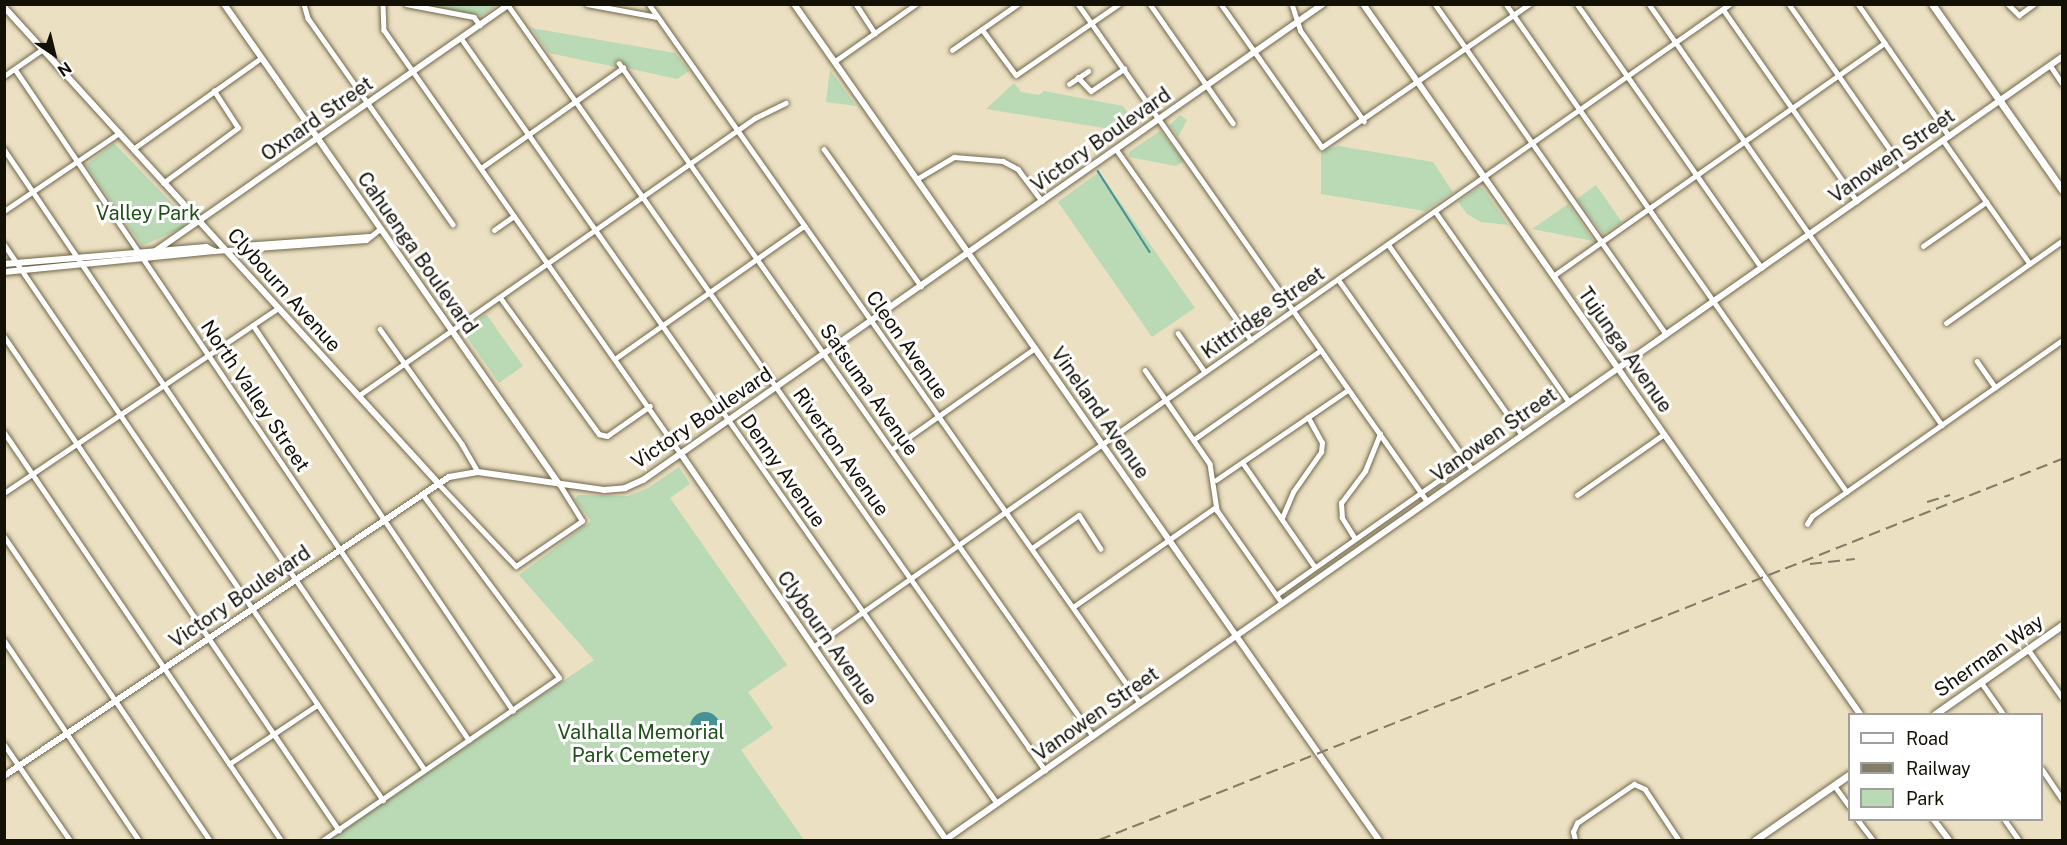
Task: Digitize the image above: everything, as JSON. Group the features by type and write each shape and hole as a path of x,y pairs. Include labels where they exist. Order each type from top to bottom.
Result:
{"main road":[{"name":"Cahuenga Boulevard","path":"224,4 559,484"},
{"name":"Vineland Avenue","path":"794,4 1379,840"},
{"name":"Victory Boulevard","path":"4,776 438,483 459,474 478,472 604,490 625,488 681,454 1323,4"},
{"name":"Tujunga Avenue","path":"1363,4 1859,713"},
{"path":"1932,4 2062,190"},
{"name":"Oxnard Street","path":"144,259 509,5"},
{"name":"Clybourn Avenue","path":"4,7 438,483"},
{"name":"Vanowen Street","path":"945,840 2062,57"},
{"path":"4,264 206,247 214,251"},
{"path":"4,272 214,251"},
{"name":"Clybourn Avenue","path":"681,454 945,840"},
{"path":"538,481 548,468"},
{"name":"Sherman Way","path":"1936,713 2062,625"},
{"path":"1755,840 1848,775"},
{"path":"1935,821 1949,840"}],"street":[{"path":"304,4 308,18 453,224"},
{"path":"383,4 384,30 616,357 681,454"},
{"path":"406,4 474,17 480,25"},
{"path":"587,4 657,17"},
{"name":"Cleon Avenue","path":"649,4 1140,703"},
{"path":"856,4 875,33"},
{"path":"835,61 916,4"},
{"path":"952,50 1018,4"},
{"path":"1078,4 1427,501"},
{"path":"982,29 1016,75 1119,4"},
{"path":"1150,4 1233,123"},
{"path":"1221,4 1322,147 1364,121 1529,4"},
{"path":"1292,4 1299,21 1300,31 1364,121"},
{"path":"1435,4 1666,334"},
{"path":"1506,4 1847,492"},
{"path":"1577,4 1762,268"},
{"path":"1649,4 1942,424"},
{"name":"Kittridge Street","path":"813,647 1730,4"},
{"path":"1789,4 1903,168"},
{"path":"1857,4 2030,264"},
{"path":"2008,4 2015,14 2034,4"},
{"name":"Riverton Avenue","path":"509,5 1045,770"},
{"path":"1723,9 1857,201"},
{"name":"Denny Avenue","path":"460,38 997,803"},
{"path":"1553,276 1884,43"},
{"path":"4,76 43,50"},
{"path":"132,149 261,58"},
{"name":"Satsuma Avenue","path":"619,63 1093,736"},
{"path":"2050,65 2062,83"},
{"path":"481,168 623,68"},
{"name":"North Valley Street","path":"15,69 469,740"},
{"path":"1078,78 1091,91 1124,69"},
{"path":"1069,84 1088,71"},
{"path":"163,183 238,128 214,91"},
{"path":"358,396 737,131 786,103"},
{"path":"4,211 119,134"},
{"path":"4,148 425,770"},
{"path":"824,149 921,287"},
{"path":"1116,149 1251,340"},
{"path":"917,179 954,157 1003,161 1018,169 1042,201"},
{"path":"1923,246 1986,201"},
{"path":"1435,211 1569,402"},
{"path":"494,230 514,216"},
{"path":"616,357 804,226"},
{"path":"214,251 239,249 243,244 369,236 380,229"},
{"path":"1946,323 2062,241"},
{"path":"4,244 383,800"},
{"path":"1388,244 1522,435"},
{"path":"1338,279 1472,469"},
{"path":"500,297 599,434 607,436 650,406"},
{"path":"4,493 278,308"},
{"path":"253,325 513,711"},
{"path":"380,329 478,472"},
{"path":"1178,333 1205,372"},
{"path":"4,336 339,830"},
{"path":"1807,524 1847,492 2062,340"},
{"path":"892,449 1035,348"},
{"path":"1193,440 1321,350"},
{"path":"1977,361 1995,387"},
{"path":"1145,370 1210,464 1216,480 1216,507 1282,603"},
{"path":"1216,480 1348,390"},
{"path":"1282,518 1293,492 1321,452 1322,443 1308,418"},
{"path":"4,432 281,840"},
{"path":"1355,539 1341,518 1341,503 1365,471 1380,434"},
{"path":"1577,495 1664,434"},
{"name":"Vanowen Street","path":"1276,595 1466,461"},
{"path":"1243,463 1316,567"},
{"name":"Clybourn Avenue","path":"438,483 516,566 582,521"},
{"name":"Cahuenga Boulevard","path":"559,484 582,521"},
{"path":"323,840 559,678 422,494"},
{"path":"1073,607 1216,507"},
{"path":"1032,548 1079,515 1101,549"},
{"path":"4,536 210,840"},
{"path":"4,640 140,840"},
{"path":"2028,649 2062,697"},
{"path":"1981,682 2002,713"},
{"path":"229,764 317,705"},
{"path":"4,744 70,840"},
{"path":"2043,770 2062,799"},
{"path":"1575,840 1573,832 1582,820 1638,784 1648,792 1679,840"},
{"path":"1834,785 1848,804"},
{"path":"1859,821 1873,840"},
{"path":"2006,821 2019,840"}],"green space":[{"path":"422,5 497,5 481,16"},
{"path":"531,28 675,53 689,71 677,79 627,68 621,60 615,67 549,53"},
{"path":"830,70 856,106 826,102"},
{"path":"1014,83 1021,92 1039,95 1044,91 1123,106 1135,123 1123,131 986,109"},
{"path":"1180,115 1187,120 1178,137 1170,125"},
{"path":"1160,131 1184,161 1176,166 1129,157 1129,152"},
{"name":"Valley Park","path":"114,143 186,218 184,227 142,246 86,165"},
{"path":"1339,146 1433,162 1453,192 1425,211 1321,194 1321,151"},
{"path":"1099,172 1195,308 1152,337 1058,202"},
{"path":"1596,185 1622,222 1603,234 1577,199"},
{"path":"1479,187 1483,188 1508,225 1481,222 1467,214 1458,202"},
{"path":"1568,204 1593,240 1593,241 1532,229"},
{"path":"486,314 523,366 499,383 462,330"},
{"name":"Valhalla Memorial Park Cemetery","path":"679,467 690,484 670,498 787,665 748,692 773,728 741,750 804,840 328,840 594,660 519,575 591,521 575,499 578,495 628,496 648,488"}],"water":[{"path":"705,712 711,713 719,721 719,733 711,741 705,742 699,741 691,733 690,727 691,721 699,713"}],"waterway":[{"path":"1098,171 1150,252"}],"railway":[{"path":"1099,840 2062,459"},
{"path":"1927,502 1950,495"},
{"path":"1810,564 1855,559"}]}
